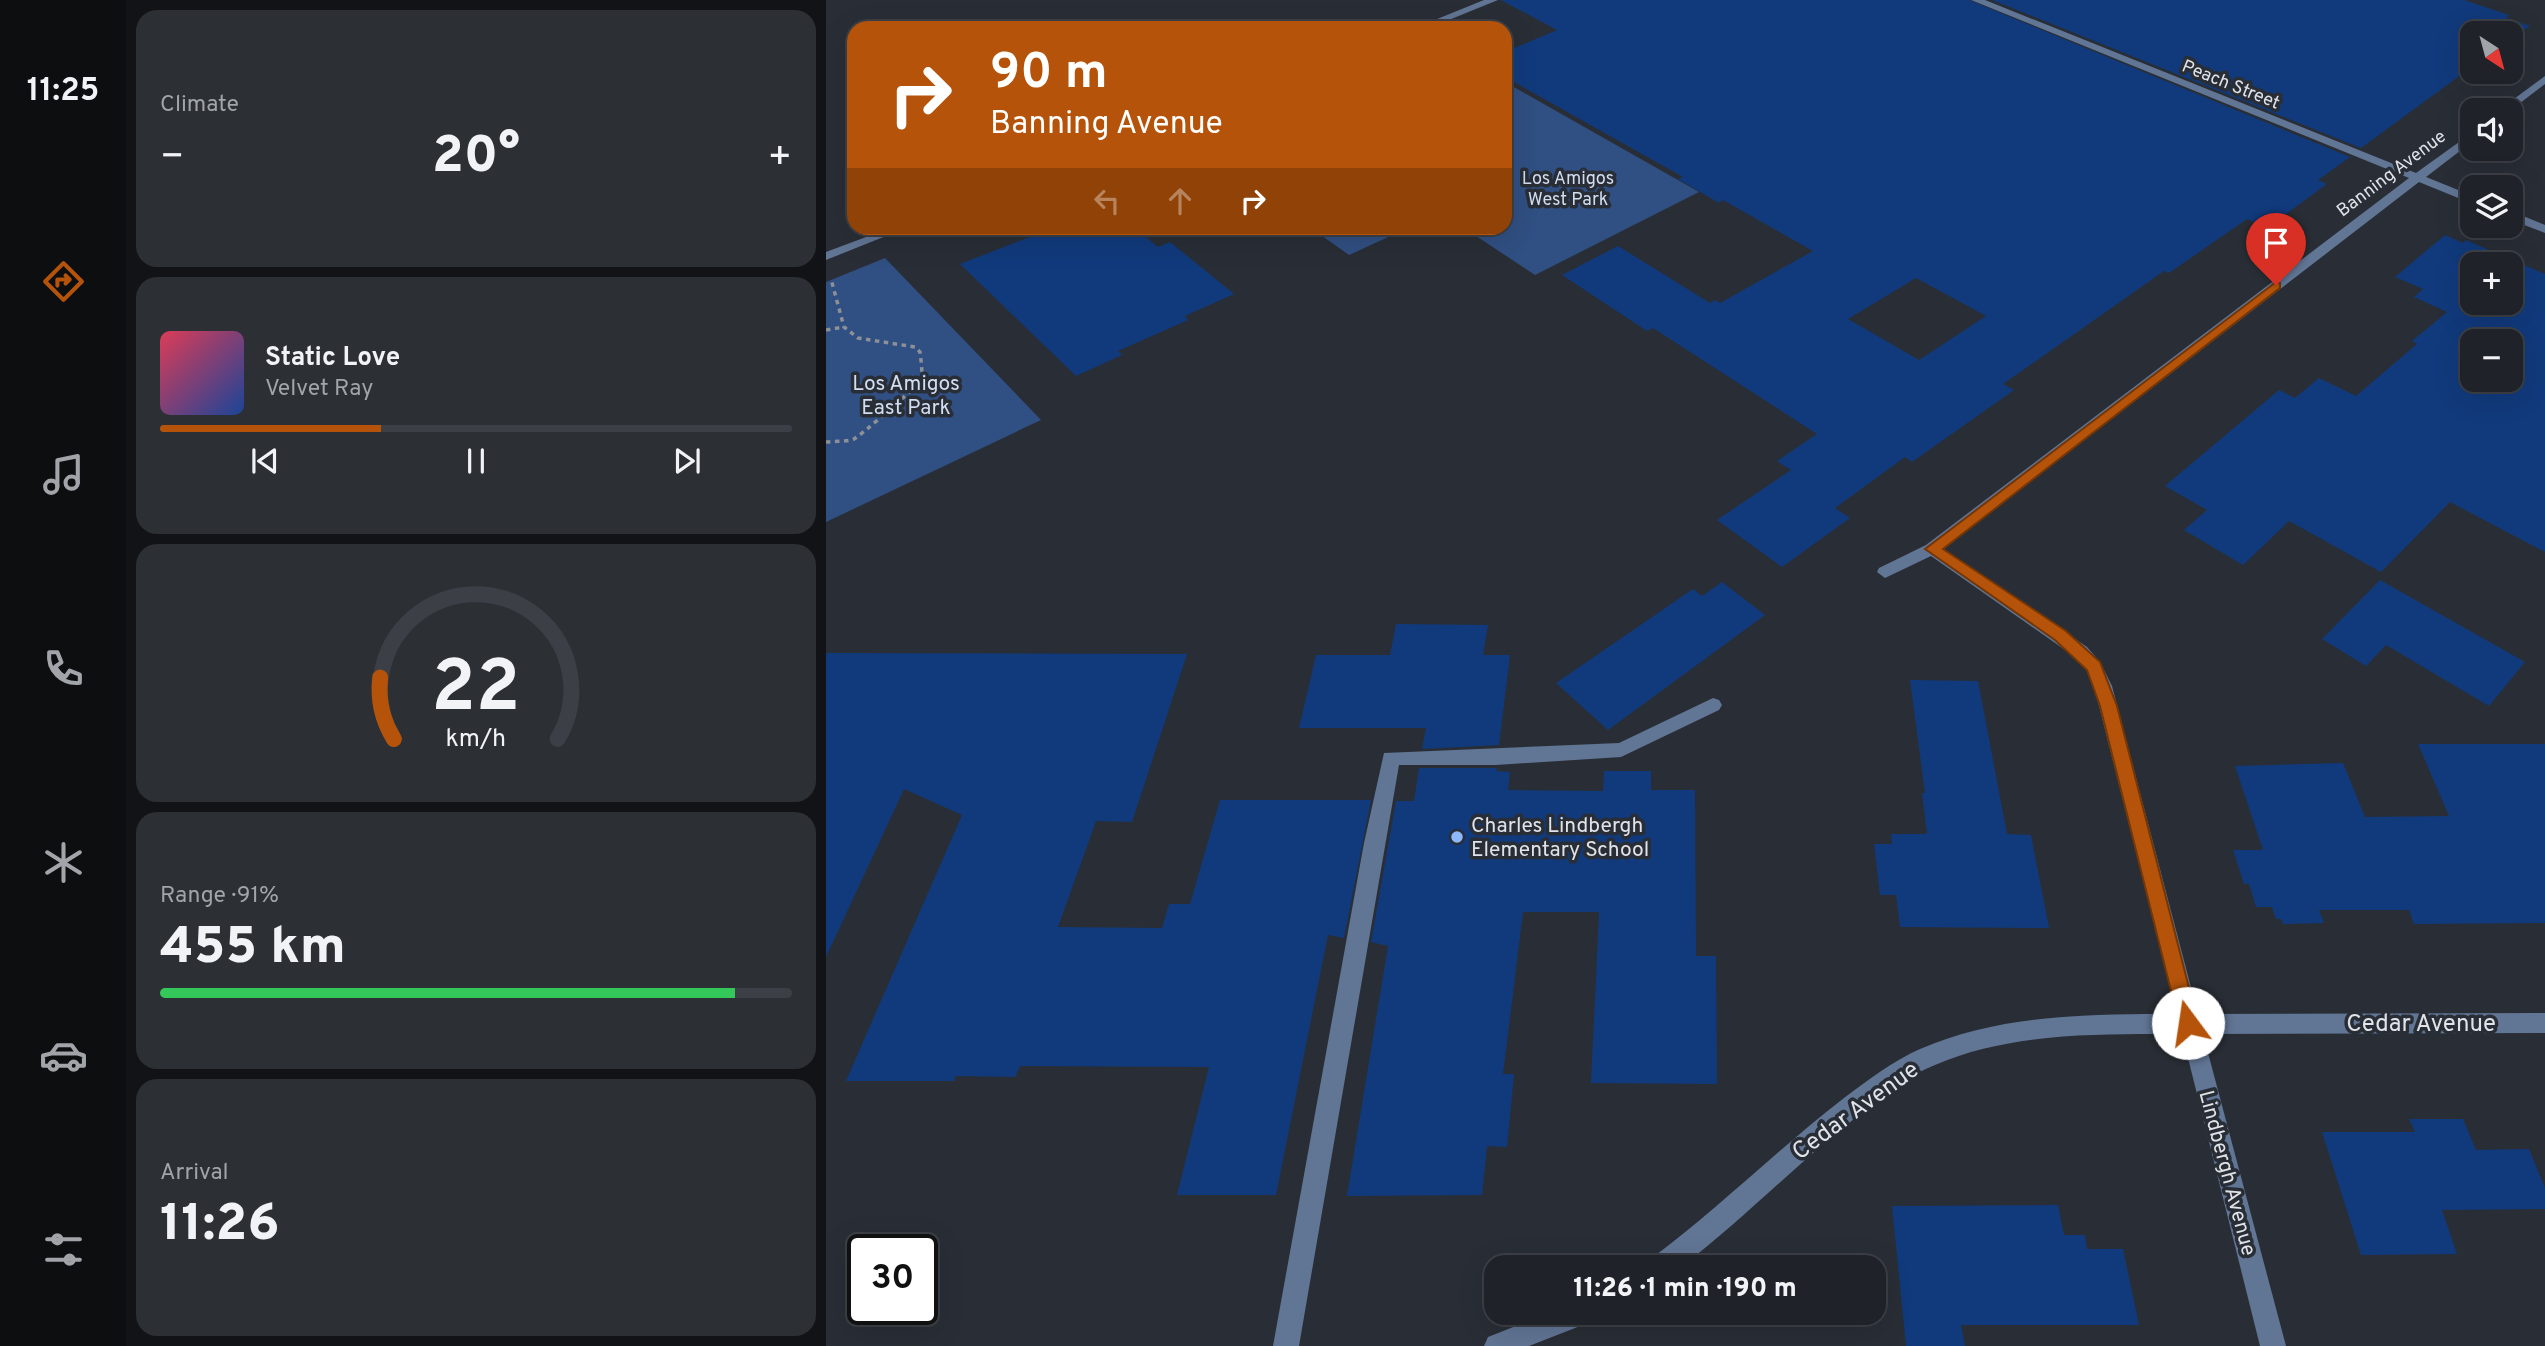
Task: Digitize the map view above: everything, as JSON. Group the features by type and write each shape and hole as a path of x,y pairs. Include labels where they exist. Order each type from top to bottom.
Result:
{"street":[{"path":"1438,21 1493,0"},
{"name":"Peach Street","path":"1976,0 2460,195"},
{"path":"2520,98 2545,79"},
{"name":"Banning Avenue","path":"1885,572 1932,549 2460,145"},
{"path":"2523,220 2545,229"},
{"path":"826,256 882,235"},
{"name":"Lindbergh Avenue","path":"1932,549 2061,636 2094,667 2109,706 2188,1023 2273,1346"},
{"path":"1286,1346 1391,758 1496,757 1620,750 1713,705"},
{"name":"Cedar Avenue","path":"1678,1255 1818,1131 1892,1076 1926,1058 1961,1045 2056,1027 2188,1023 2545,1023"},
{"path":"1497,1346 1551,1325"}],"path":[{"path":"826,442 851,440 865,433 882,414 920,384 922,376 920,352 915,347 858,338 844,327 830,276"},
{"path":"826,330 844,327"}],"green space":[{"name":"Los Amigos West Park","path":"1512,86 1699,192 1535,275 1475,235 1512,235"},
{"path":"1321,235 1393,235 1349,255"},
{"name":"Los Amigos East Park","path":"885,258 1041,420 826,522 826,282"}],"building":[{"path":"1501,0 1969,0 2350,157 2318,180 2327,184 2267,228 2247,219 2169,273 2164,271 2003,384 2014,390 1912,462 1905,457 1835,508 1850,518 1782,567 1717,520 1791,470 1777,461 1817,434 1653,328 1647,331 1562,275 1618,246 1710,303 1715,300 1720,303 1813,251 1723,200 1719,203 1678,179 1683,177 1512,81 1512,49 1557,30","holes":["1916,278 1986,316 1919,360 1848,319"]},
{"path":"1992,0 2464,0 2509,15 2506,18 2515,21 2460,21 2460,76 2361,148"},
{"path":"1035,235 1143,235 1158,247 1170,242 1234,294 1185,316 1188,320 1118,351 1122,355 1076,376 960,264"},
{"path":"2445,235 2463,243 2466,240 2494,252 2460,252 2460,315 2523,315 2523,265 2545,274 2545,552 2450,502 2381,572 2289,521 2243,565 2184,530 2207,510 2165,486 2279,390 2295,398 2319,378 2356,396 2417,344 2412,341 2447,312 2414,297 2423,289 2395,277"},
{"path":"2380,580 2525,662 2489,706 2386,645 2366,666 2322,639"},
{"path":"1722,582 1765,615 1608,730 1556,683 1693,589 1702,596"},
{"path":"1396,624 1488,625 1483,655 1510,655 1499,745 1422,749 1426,728 1299,728 1316,655 1390,655"},
{"path":"826,653 1187,654 1132,822 1096,821 1058,927 1162,928 1169,904 1190,904 1220,800 1371,800 1344,938 1328,935 1276,1195 1177,1195 1209,1067 1020,1066 1015,1077 956,1076 954,1081 846,1081 962,815 904,789 826,957"},
{"path":"1910,680 1978,681 2007,834 2031,835 2049,928 1900,927 1896,895 1880,895 1874,844 1892,844 1891,834 1927,834 1922,793 1925,793"},
{"path":"2418,744 2545,744 2545,923 2414,924 2409,910 2319,910 2324,923 2283,924 2281,919 2276,919 2272,907 2256,907 2249,884 2244,884 2233,850 2263,850 2235,766 2343,763 2365,817 2449,816"},
{"path":"1419,768 1497,768 1496,771 1510,772 1508,790 1603,791 1604,771 1651,771 1651,790 1695,790 1696,956 1716,956 1717,1084 1591,1083 1599,912 1523,912 1503,1074 1514,1074 1507,1147 1487,1146 1482,1195 1347,1196 1388,946 1371,942 1396,801 1414,801"},
{"path":"2409,1119 2463,1119 2476,1150 2529,1149 2545,1188 2545,1209 2442,1210 2457,1254 2361,1255 2322,1132 2415,1132"},
{"path":"2058,1205 2064,1235 2085,1235 2087,1249 2123,1249 2139,1325 1961,1325 1965,1346 1906,1346 1892,1206"}],"place":[{"name":"Charles Lindbergh Elementary School","path":"1457,837"}],"route":[{"path":"2188,1023 2109,706 2094,667 2061,636 1932,549 2276,285"}]}
